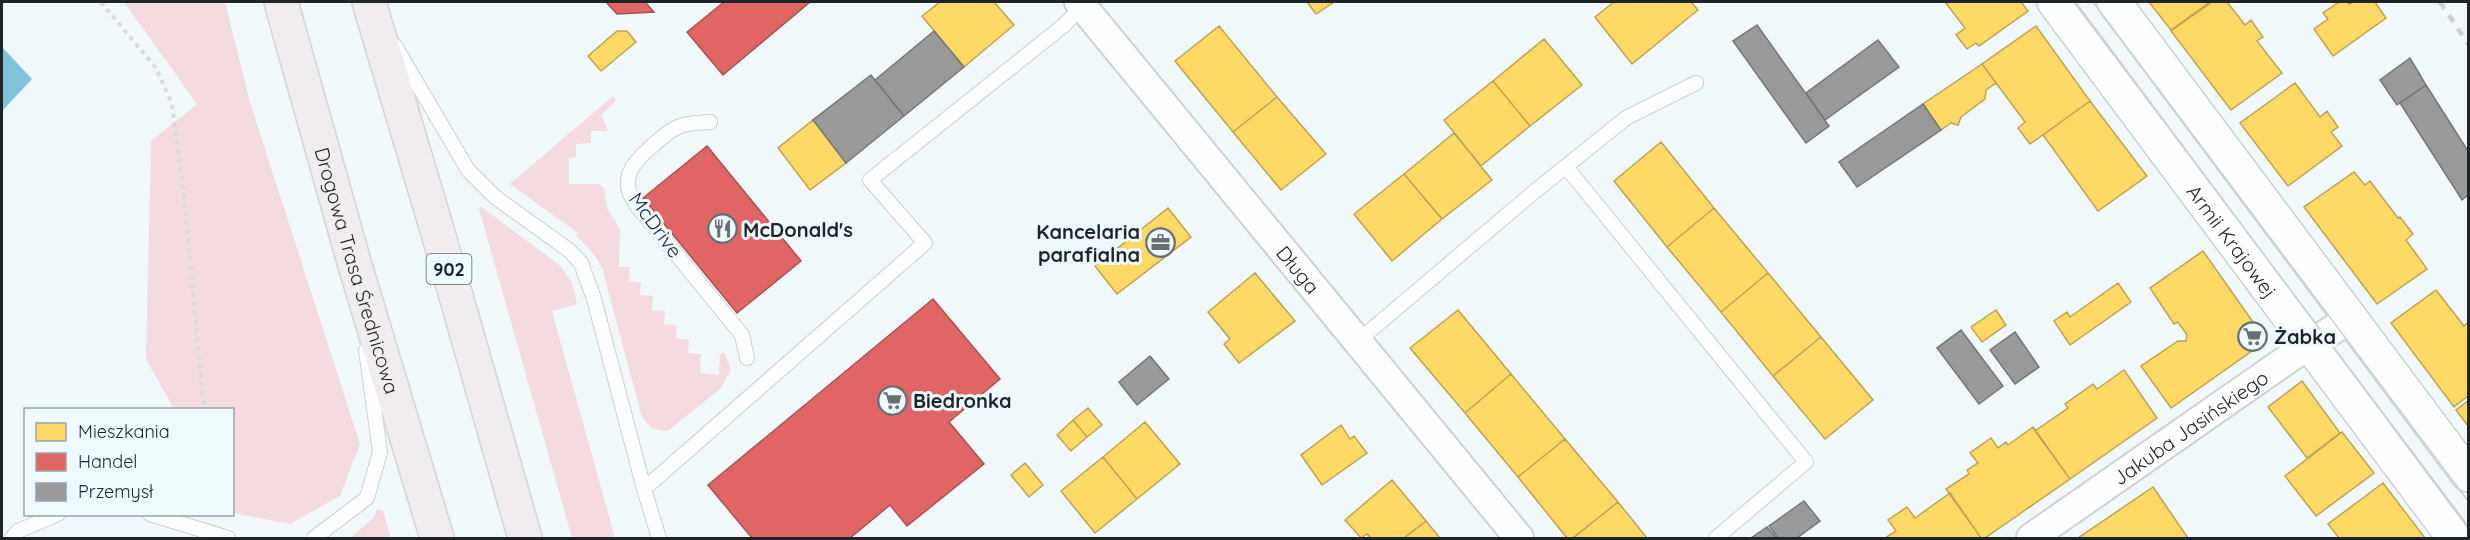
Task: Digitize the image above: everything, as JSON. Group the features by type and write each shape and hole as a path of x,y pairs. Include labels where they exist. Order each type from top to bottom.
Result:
{"main road":[{"name":"Drogowa Trasa Średnicowa","path":"281,2 354,262 437,538"},
{"name":"902","path":"369,2 525,538"}],"street":[{"name":"Armii Krajowej","path":"2054,2 2454,538"},
{"path":"2114,2 2469,475"},
{"name":"Długa","path":"1081,4 1519,538"},
{"name":"Jakuba Jasińskiego","path":"2031,538 2351,318"}],"lane":[{"path":"369,2 468,170 495,197 570,251 581,263 594,299 659,538"},
{"path":"644,489 925,243 870,180 1063,27 1081,4"},
{"path":"1358,341 1534,192 1567,168 1626,118 1696,83"},
{"name":"McDrive","path":"710,122 686,124 666,134 636,160 628,178 628,190 637,206 742,335 747,358"},
{"path":"1567,168 1806,462 1716,538"},
{"path":"314,538 367,498 380,452 354,262"},
{"path":"12,538 18,531 53,516"},
{"path":"156,516 228,538"}],"path":[{"path":"101,2 156,68 172,104 184,195 204,408"}],"shaded area":[{"path":"124,2 225,2 250,102 360,444 340,496 290,524 234,513 234,408 173,408 146,359 151,141 197,104"},
{"path":"613,96 616,101 601,115 608,131 591,131 591,143 576,144 576,157 569,158 569,184 599,184 604,188 607,208 620,229 619,267 630,267 629,281 641,283 640,295 653,296 652,310 665,311 664,324 677,325 676,338 689,340 688,353 701,354 700,373 719,375 720,354 724,352 731,370 720,389 668,431 652,427 641,414 602,268 597,259 576,236 578,233 510,184"},
{"path":"480,206 561,266 572,283 577,304 552,311 615,538 572,538"},
{"path":"377,509 383,511 391,538 350,538 373,518"}],"water":[{"path":"2,47 32,79 2,111"}],"building: Mieszkania":[{"path":"940,2 994,2 1014,25 964,67 922,16"},
{"path":"1307,2 1334,2 1316,14"},
{"path":"1614,2 1691,2 1698,10 1632,64 1595,17"},
{"path":"1945,2 2021,2 2028,11 1979,46 1976,43 1967,49 1956,35 1965,28"},
{"path":"2149,2 2210,2 2171,30"},
{"path":"2212,2 2227,2 2245,25 2251,20 2263,37 2257,41 2282,73 2231,110 2171,31"},
{"path":"2339,2 2349,4 2375,2 2386,18 2333,56 2314,29 2328,19 2323,13"},
{"path":"1219,26 1277,97 1233,132 1175,61"},
{"path":"2036,26 2090,101 2030,144 2018,128 2025,122 1982,64"},
{"path":"617,31 627,31 636,42 601,71 588,56"},
{"path":"1544,39 1582,85 1530,126 1493,81"},
{"path":"1982,64 1996,83 1986,90 1985,99 1961,117 1958,125 1951,123 1941,130 1923,104"},
{"path":"1493,81 1530,126 1481,166 1444,120"},
{"path":"2295,83 2320,117 2327,111 2338,127 2331,132 2342,146 2288,186 2240,123"},
{"path":"1277,97 1326,154 1281,190 1233,132"},
{"path":"2090,101 2147,176 2098,211 2043,135"},
{"path":"813,120 846,163 810,190 778,148"},
{"path":"1454,133 1492,180 1442,219 1404,174"},
{"path":"1661,142 1714,208 1667,247 1614,181"},
{"path":"2354,172 2365,185 2370,181 2413,234 2406,240 2427,269 2377,304 2304,207"},
{"path":"1404,174 1442,219 1392,261 1354,214"},
{"path":"1168,208 1191,237 1117,294 1095,266"},
{"path":"1714,208 1768,273 1721,312 1667,247"},
{"path":"2203,251 2260,332 2259,346 2171,408 2141,366 2178,341 2186,341 2187,335 2178,322 2174,324 2150,288"},
{"path":"1255,273 1295,321 1239,363 1224,344 1230,339 1208,312"},
{"path":"1768,273 1821,337 1773,376 1721,312"},
{"path":"2118,283 2131,302 2070,345 2054,321 2067,312 2070,317"},
{"path":"2436,290 2464,326 2468,322 2468,396 2454,407 2391,323"},
{"path":"1458,310 1511,374 1465,413 1410,348"},
{"path":"1996,310 2006,325 1982,342 1971,327"},
{"path":"1821,337 1873,400 1825,439 1773,376"},
{"path":"2124,370 2157,418 2070,479 2035,431 2068,408 2065,404 2093,384 2097,389"},
{"path":"1511,374 1565,439 1518,477 1465,413"},
{"path":"2302,381 2340,433 2307,458 2268,407"},
{"path":"2468,401 2468,426 2456,410"},
{"path":"1088,408 1102,425 1087,437 1073,420"},
{"path":"1073,420 1087,437 1071,451 1057,435"},
{"path":"1145,422 1180,464 1137,499 1103,457"},
{"path":"1341,425 1350,439 1354,436 1367,453 1322,485 1301,455"},
{"path":"2033,427 2070,479 1985,538 1981,538 1946,489 1969,474 1967,470 1978,463 1970,453 1991,438 1998,448 2006,442 2008,445"},
{"path":"2342,432 2374,473 2316,516 2285,476"},
{"path":"1565,439 1618,502 1573,538 1567,538 1518,477"},
{"path":"1103,457 1137,499 1095,533 1061,491"},
{"path":"1025,463 1043,485 1029,497 1011,475"},
{"path":"1392,480 1426,521 1404,538 1371,538 1367,534 1361,538 1345,520"},
{"path":"2383,483 2425,538 2339,538 2328,524"},
{"path":"2153,487 2188,538 2078,538"},
{"path":"1950,493 1981,538 1885,538 1896,531 1888,520 1907,507 1915,518"},
{"path":"1618,502 1647,538 1573,538"},
{"path":"1426,521 1440,538 1404,538"}],"building: Handel":[{"path":"606,2 645,2 654,12 617,14"},
{"path":"724,2 810,2 723,75 687,32"},
{"name":"McDonald's","path":"707,146 801,261 737,313 643,198"},
{"name":"Biedronka","path":"933,299 1000,379 949,422 984,464 907,526 890,505 850,538 752,538 708,485"}],"building: Przemysł":[{"path":"1757,25 1829,126 1806,143 1733,41"},
{"path":"934,31 964,67 904,116 875,80"},
{"path":"1878,40 1899,67 1825,120 1806,93"},
{"path":"2410,58 2426,85 2397,105 2380,80"},
{"path":"871,75 904,116 846,163 813,120"},
{"path":"2426,85 2468,151 2468,195 2462,200 2400,103"},
{"path":"1923,104 1941,130 1857,187 1839,162"},
{"path":"1961,330 2003,386 1979,404 1937,348"},
{"path":"2015,332 2039,367 2015,384 1990,350"},
{"path":"1150,356 1169,379 1137,405 1119,382"},
{"path":"1804,501 1820,521 1797,538 1778,538 1769,526"},
{"path":"1767,527 1776,538 1751,538"}],"tram line":[{"path":"2074,2 2468,526"},
{"path":"2093,2 2468,501"}],"railway":[{"path":"2440,2 2468,44"}],"place":[{"name":"McDonald's","path":"722,229"},
{"name":"Kancelaria parafialna","path":"1161,242"},
{"name":"Żabka","path":"2253,336"},
{"name":"Biedronka","path":"892,400"}]}
